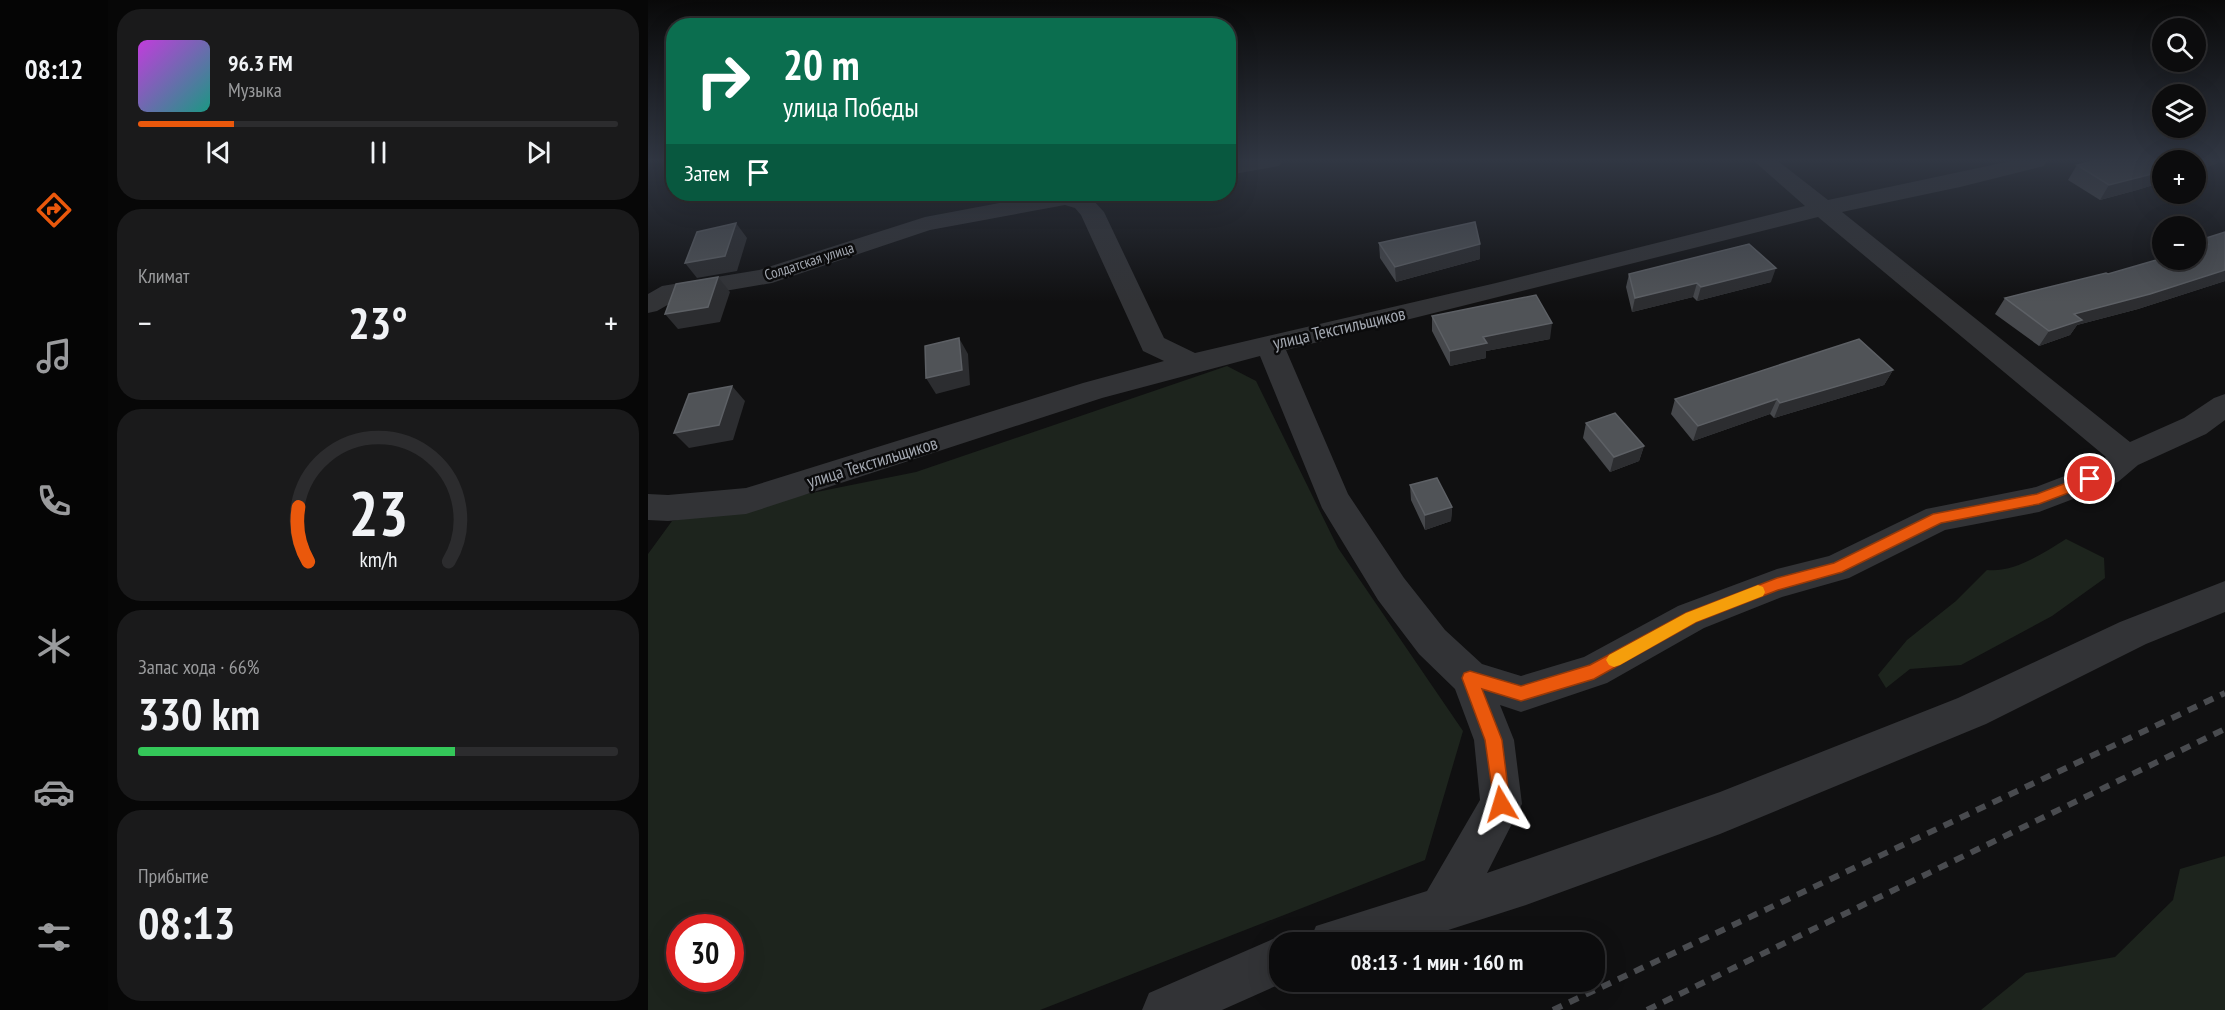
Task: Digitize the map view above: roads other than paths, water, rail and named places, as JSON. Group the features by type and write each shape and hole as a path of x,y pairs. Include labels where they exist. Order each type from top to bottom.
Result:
{"street":[{"name":"Солдатская улица","path":"648,305 671,292 763,277 925,224 1004,208"},
{"path":"1088,208 1092,212 1153,344 1192,363"},
{"name":"улица Текстильщиков","path":"648,507 668,508 746,501 1093,390 1192,363 1496,291 1824,208"},
{"path":"1825,208 2127,457"},
{"path":"1269,344 1334,499 1398,598 1432,642 1470,678 1494,740 1501,804 1442,910"},
{"path":"1470,678 1521,694 1594,671 1691,617 1777,584 1837,568 1938,518 2039,499 2107,473 2127,457 2195,426 2225,405"},
{"path":"1366,932 1526,883 1731,809 1972,711 2133,633 2225,596"},
{"path":"1166,1010 1269,965"}],"railway":[{"path":"1553,1010 2225,693"},
{"path":"1647,1010 2225,729"}]}
